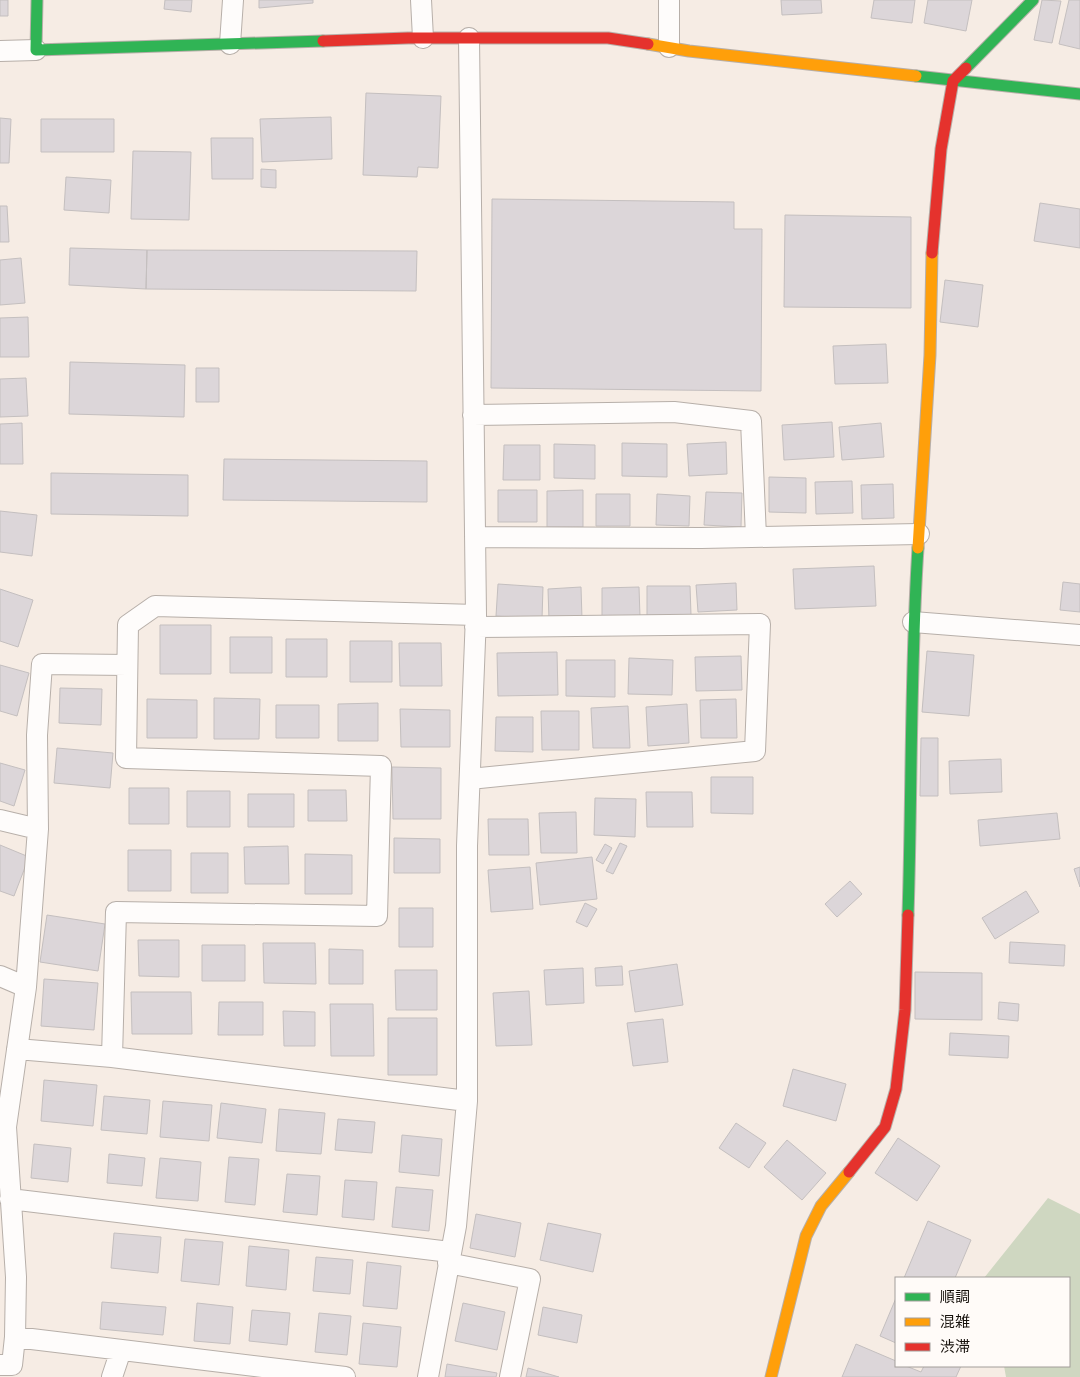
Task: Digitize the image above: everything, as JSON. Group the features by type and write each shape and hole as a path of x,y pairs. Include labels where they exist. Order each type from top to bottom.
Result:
{"street":[{"path":"36,50 37,0"},
{"path":"230,44 232,0"},
{"path":"421,0 423,38"},
{"path":"668,47 669,0"},
{"path":"771,1377 806,1236 821,1206 885,1127 896,1088 905,1010 911,825 913,622 930,355 932,256 941,149 953,81 1034,0"},
{"path":"0,51 423,38 608,38 668,47 953,81 1080,94"},
{"path":"428,1377 456,1226 467,1101 467,846 475,621 469,38"},
{"path":"473,415 674,412 751,421 756,537"},
{"path":"475,537 756,537 918,534"},
{"path":"112,1057 116,912 377,916 381,766 126,758 128,625 155,606 475,621 760,624 755,752 470,779"},
{"path":"913,622 1080,635"},
{"path":"0,1365 12,1366 15,1337 8,1277 10,1199 6,1126 26,987 38,829 37,735 42,664 127,664"},
{"path":"0,820 38,829"},
{"path":"0,976 26,987"},
{"path":"17,1049 112,1057 467,1101"},
{"path":"10,1199 449,1258 530,1279 510,1377"},
{"path":"15,1337 345,1377"},
{"path":"112,1377 121,1350"}],"green space":[{"path":"1048,1198 1080,1214 1080,1377 1006,1377 1004,1367 1070,1367 1070,1277 985,1277"}],"building":[{"path":"0,0 8,0 8,16 0,16"},
{"path":"165,0 192,0 191,12 164,9"},
{"path":"259,0 313,0 313,3 259,8"},
{"path":"781,0 821,0 822,13 782,15"},
{"path":"874,0 915,0 912,23 871,18"},
{"path":"928,0 972,0 966,31 924,23"},
{"path":"1042,0 1061,1 1052,43 1034,40"},
{"path":"1069,0 1080,0 1080,49 1059,44"},
{"path":"366,93 441,96 438,168 418,167 417,177 363,175"},
{"path":"331,117 332,159 262,162 260,119"},
{"path":"0,118 11,119 9,163 0,163"},
{"path":"41,119 114,119 114,152 41,152"},
{"path":"211,138 253,138 253,179 212,179"},
{"path":"133,151 191,152 189,220 131,219"},
{"path":"261,169 276,170 276,188 261,187"},
{"path":"66,177 111,180 109,213 64,210"},
{"path":"492,199 734,202 734,229 762,229 761,391 491,388"},
{"path":"1040,203 1080,209 1080,248 1034,241"},
{"path":"0,206 7,206 9,242 0,242"},
{"path":"785,215 911,217 911,308 784,307"},
{"path":"70,248 147,250 146,289 69,285"},
{"path":"147,250 417,251 416,291 146,289"},
{"path":"21,258 25,303 0,305 0,260"},
{"path":"945,280 983,285 978,327 940,322"},
{"path":"28,317 29,357 0,357 0,318"},
{"path":"886,344 888,383 835,384 833,346"},
{"path":"70,362 185,365 184,417 69,414"},
{"path":"196,368 219,368 219,402 196,402"},
{"path":"26,378 28,416 0,417 0,379"},
{"path":"832,422 834,457 784,460 782,425"},
{"path":"22,423 23,464 0,464 0,424"},
{"path":"881,423 884,457 842,460 839,427"},
{"path":"726,442 727,474 689,476 687,444"},
{"path":"622,443 667,444 667,477 622,476"},
{"path":"554,444 595,445 595,479 554,478"},
{"path":"504,445 540,445 540,480 503,480"},
{"path":"224,459 427,461 427,502 223,500"},
{"path":"51,473 188,475 188,516 51,514"},
{"path":"769,477 806,478 806,513 769,512"},
{"path":"852,481 853,513 816,514 815,482"},
{"path":"893,484 894,518 862,519 861,485"},
{"path":"498,490 537,490 537,522 498,522"},
{"path":"583,490 583,527 547,527 547,491"},
{"path":"706,492 742,493 741,527 704,525"},
{"path":"596,494 630,494 630,526 596,526"},
{"path":"657,494 690,496 689,526 656,525"},
{"path":"0,511 37,515 32,556 0,552"},
{"path":"874,566 876,606 795,609 793,569"},
{"path":"1063,582 1080,584 1080,612 1060,610"},
{"path":"736,583 737,610 698,612 696,585"},
{"path":"498,584 543,587 542,619 496,616"},
{"path":"647,586 690,586 691,615 647,616"},
{"path":"581,587 582,619 549,620 548,589"},
{"path":"639,587 640,617 602,617 602,588"},
{"path":"0,589 33,600 18,647 0,641"},
{"path":"160,625 211,625 211,674 160,674"},
{"path":"230,637 272,637 272,673 230,673"},
{"path":"286,639 327,639 327,677 286,677"},
{"path":"350,641 392,641 392,682 350,682"},
{"path":"399,643 441,643 442,686 400,686"},
{"path":"927,651 974,655 969,716 922,712"},
{"path":"557,652 558,695 498,696 497,653"},
{"path":"741,656 742,690 696,691 695,657"},
{"path":"629,658 673,660 672,695 628,694"},
{"path":"566,660 615,660 615,697 566,696"},
{"path":"0,665 29,673 17,716 0,711"},
{"path":"60,688 102,689 101,725 59,723"},
{"path":"214,698 260,699 259,739 214,739"},
{"path":"147,699 197,700 197,738 147,738"},
{"path":"736,699 737,738 701,738 700,700"},
{"path":"378,703 378,741 338,741 338,704"},
{"path":"687,704 689,743 648,746 646,707"},
{"path":"276,705 319,705 319,738 276,738"},
{"path":"628,706 630,748 593,748 591,708"},
{"path":"400,709 450,710 450,747 401,747"},
{"path":"541,711 579,711 579,750 542,750"},
{"path":"496,717 533,717 533,752 495,751"},
{"path":"921,738 938,738 938,796 920,796"},
{"path":"57,748 113,753 110,788 54,783"},
{"path":"1001,759 1002,792 950,794 949,761"},
{"path":"0,763 25,770 14,806 0,801"},
{"path":"392,767 441,768 441,819 393,819"},
{"path":"711,777 753,777 753,814 711,813"},
{"path":"129,788 169,788 169,824 129,824"},
{"path":"308,790 346,790 347,821 308,821"},
{"path":"187,791 230,791 230,827 187,827"},
{"path":"646,792 692,792 693,827 647,827"},
{"path":"248,794 294,794 294,827 248,827"},
{"path":"595,798 636,799 635,837 594,835"},
{"path":"576,812 577,853 541,853 539,813"},
{"path":"1057,813 1060,839 980,846 978,820"},
{"path":"488,819 528,819 529,855 489,855"},
{"path":"394,838 440,839 440,873 394,873"},
{"path":"620,843 627,846 613,874 606,871"},
{"path":"605,844 612,848 603,864 596,860"},
{"path":"0,845 29,857 14,896 0,891"},
{"path":"288,846 289,884 245,884 244,847"},
{"path":"128,850 171,850 171,891 128,891"},
{"path":"191,853 228,853 228,893 191,893"},
{"path":"305,854 352,855 352,894 305,894"},
{"path":"592,857 597,899 540,905 536,863"},
{"path":"530,867 533,909 491,912 488,870"},
{"path":"1080,867 1080,887 1074,869"},
{"path":"850,881 862,894 837,917 825,904"},
{"path":"1026,891 1039,912 995,939 982,918"},
{"path":"585,903 597,909 587,927 576,922"},
{"path":"399,908 433,908 433,947 399,947"},
{"path":"47,915 105,924 98,971 40,962"},
{"path":"138,940 179,940 179,977 139,976"},
{"path":"1010,942 1065,945 1064,966 1009,963"},
{"path":"263,943 315,943 316,984 264,983"},
{"path":"202,945 245,945 245,981 202,981"},
{"path":"329,949 363,950 363,984 329,984"},
{"path":"677,964 683,1005 635,1012 629,971"},
{"path":"622,966 623,985 596,986 595,968"},
{"path":"583,968 584,1003 546,1005 544,970"},
{"path":"395,970 437,970 437,1010 396,1010"},
{"path":"915,972 982,973 982,1020 915,1019"},
{"path":"44,979 98,983 94,1030 41,1026"},
{"path":"529,991 532,1045 496,1046 493,993"},
{"path":"131,992 191,992 192,1034 132,1034"},
{"path":"219,1002 263,1002 263,1035 218,1035"},
{"path":"999,1002 1019,1004 1018,1021 998,1019"},
{"path":"330,1004 373,1004 374,1056 331,1056"},
{"path":"283,1011 315,1012 315,1046 284,1046"},
{"path":"388,1018 437,1018 437,1075 388,1075"},
{"path":"663,1019 668,1062 633,1066 627,1023"},
{"path":"950,1033 1009,1036 1008,1058 949,1055"},
{"path":"793,1069 846,1084 836,1121 783,1106"},
{"path":"44,1080 97,1085 93,1126 41,1121"},
{"path":"104,1096 150,1100 147,1134 101,1130"},
{"path":"163,1101 212,1105 209,1141 160,1137"},
{"path":"221,1103 266,1109 262,1143 217,1138"},
{"path":"279,1109 325,1113 321,1154 276,1151"},
{"path":"338,1119 375,1122 372,1153 335,1150"},
{"path":"736,1123 766,1143 749,1168 719,1148"},
{"path":"402,1135 442,1139 439,1176 399,1172"},
{"path":"898,1138 940,1166 917,1201 875,1173"},
{"path":"787,1140 826,1173 802,1200 764,1167"},
{"path":"34,1144 71,1148 68,1182 31,1178"},
{"path":"109,1154 145,1158 142,1186 107,1183"},
{"path":"229,1157 259,1159 255,1205 225,1202"},
{"path":"160,1158 201,1162 198,1201 156,1198"},
{"path":"287,1174 320,1176 317,1215 283,1212"},
{"path":"345,1180 377,1182 374,1220 342,1217"},
{"path":"396,1187 433,1190 429,1231 392,1227"},
{"path":"476,1214 521,1223 515,1257 470,1248"},
{"path":"928,1221 971,1240 955,1277 904,1277"},
{"path":"548,1223 601,1234 593,1272 540,1260"},
{"path":"114,1233 161,1237 158,1273 111,1268"},
{"path":"185,1239 223,1242 219,1285 181,1281"},
{"path":"249,1246 289,1250 286,1290 246,1286"},
{"path":"316,1257 353,1260 350,1294 313,1291"},
{"path":"367,1262 401,1266 397,1309 363,1306"},
{"path":"895,1300 895,1343 880,1336"},
{"path":"102,1302 166,1307 163,1335 100,1329"},
{"path":"197,1303 233,1307 230,1344 194,1341"},
{"path":"463,1303 505,1312 497,1350 455,1341"},
{"path":"543,1307 582,1315 577,1343 538,1335"},
{"path":"252,1310 290,1313 287,1345 249,1341"},
{"path":"319,1313 351,1316 347,1355 315,1352"},
{"path":"363,1323 401,1327 397,1367 359,1364"},
{"path":"856,1344 895,1361 895,1367 908,1367 921,1372 924,1367 961,1367 956,1377 842,1377"},
{"path":"447,1364 497,1373 496,1377 445,1377"},
{"path":"528,1368 559,1377 526,1377"}],"traffic: fast":[{"path":"37,0 36,50 323,41"},
{"path":"966,68 1033,0"},
{"path":"916,76 1080,94"},
{"path":"908,915 915,594 918,548"}],"traffic: slow":[{"path":"648,44 689,51 916,76"},
{"path":"918,548 930,355 932,253"},
{"path":"771,1377 806,1236 821,1206 849,1172"}],"traffic: jam":[{"path":"323,41 408,38 608,38 648,44"},
{"path":"932,253 941,149 953,81 966,68"},
{"path":"849,1172 885,1127 896,1089 905,1010 908,915"}]}
